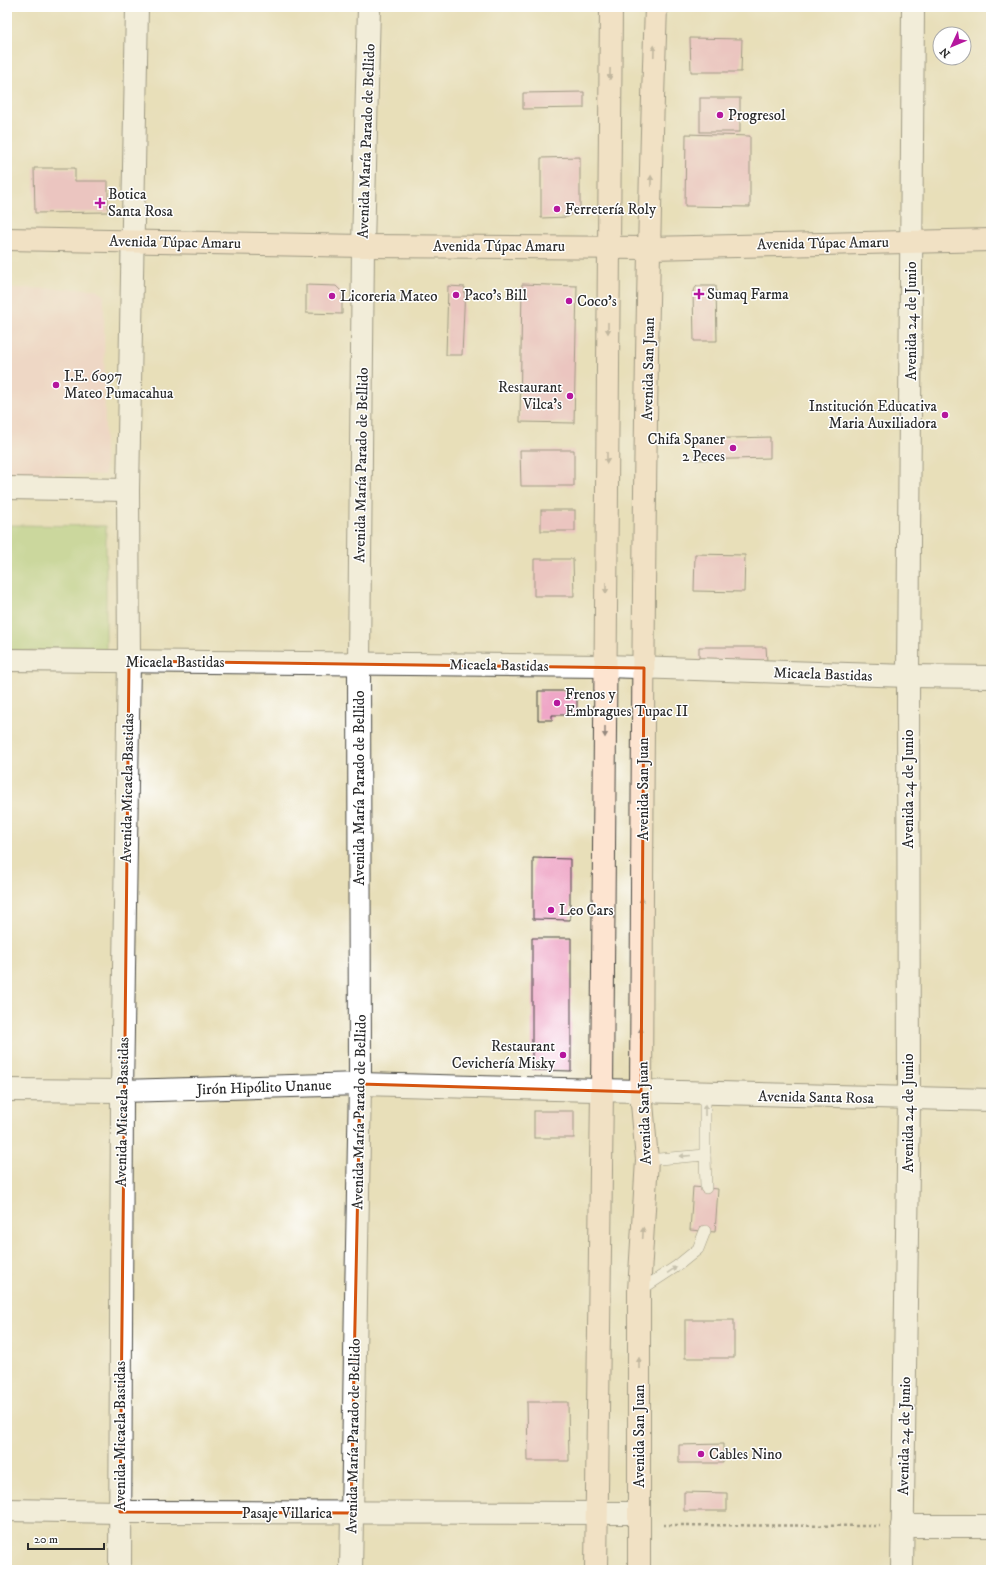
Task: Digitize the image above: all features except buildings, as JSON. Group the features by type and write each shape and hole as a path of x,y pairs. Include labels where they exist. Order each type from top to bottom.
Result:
{"main road":[{"path":"596,1570 606,666 610,7"},
{"name":"Avenida San Juan","path":"639,1570 639,1291 647,1160 641,1092 644,668 650,248 656,7"},
{"name":"Avenida Túpac Amaru","path":"7,239 132,240 363,246 650,248 991,240"}],"street":[{"name":"Avenida Micaela Bastidas","path":"120,1570 122,1091 129,661 128,490 137,7"},
{"name":"Avenida María Parado de Bellido","path":"351,1570 360,1084 359,663 363,246 369,7"},
{"name":"Avenida 24 de Junio","path":"902,1570 909,1099 908,676 913,7"},
{"path":"7,488 128,490"},
{"name":"Micaela Bastidas","path":"7,660 606,666 908,676 991,677"},
{"name":"Jirón Hipólito Unanue","path":"7,1090 122,1091 360,1084 641,1092"},
{"name":"Avenida Santa Rosa","path":"641,1092 991,1100"},
{"name":"Pasaje Villarica","path":"7,1510 120,1512 596,1513 638,1519"},
{"path":"902,1526 991,1526"}],"lane":[{"path":"705,1094 706,1188"},
{"path":"647,1160 705,1155"},
{"path":"639,1291 677,1266 698,1249 704,1231"}],"path":[{"path":"638,1519 902,1526"}],"highlighted area":[{"path":"129,661 644,668 641,1092 360,1084 351,1513 120,1512"}],"shaded area":[{"name":"I.E. 6097 Mateo Pumacahua","path":"7,288 96,289 104,296 105,475 7,473"}],"green space":[{"path":"7,525 106,526 106,652 7,651"}],"place":[{"name":"Progresol","path":"720,115"},
{"name":"Botica Santa Rosa","path":"100,203"},
{"name":"Ferretería Roly","path":"557,209"},
{"name":"Sumaq Farma","path":"699,294"},
{"name":"Paco's Bill","path":"456,295"},
{"name":"Licoreria Mateo","path":"332,296"},
{"name":"Coco's","path":"569,301"},
{"name":"I.E. 6097 Mateo Pumacahua","path":"56,385"},
{"name":"Restaurant Vilca's","path":"570,396"},
{"name":"Institución Educativa Maria Auxiliadora","path":"945,415"},
{"name":"Chifa Spaner 2 Peces","path":"733,448"},
{"name":"Frenos y Embragues Tupac II","path":"557,703"},
{"name":"Leo Cars","path":"551,910"},
{"name":"Restaurant Cevichería Misky","path":"563,1055"},
{"name":"Cables Nino","path":"701,1454"}]}
